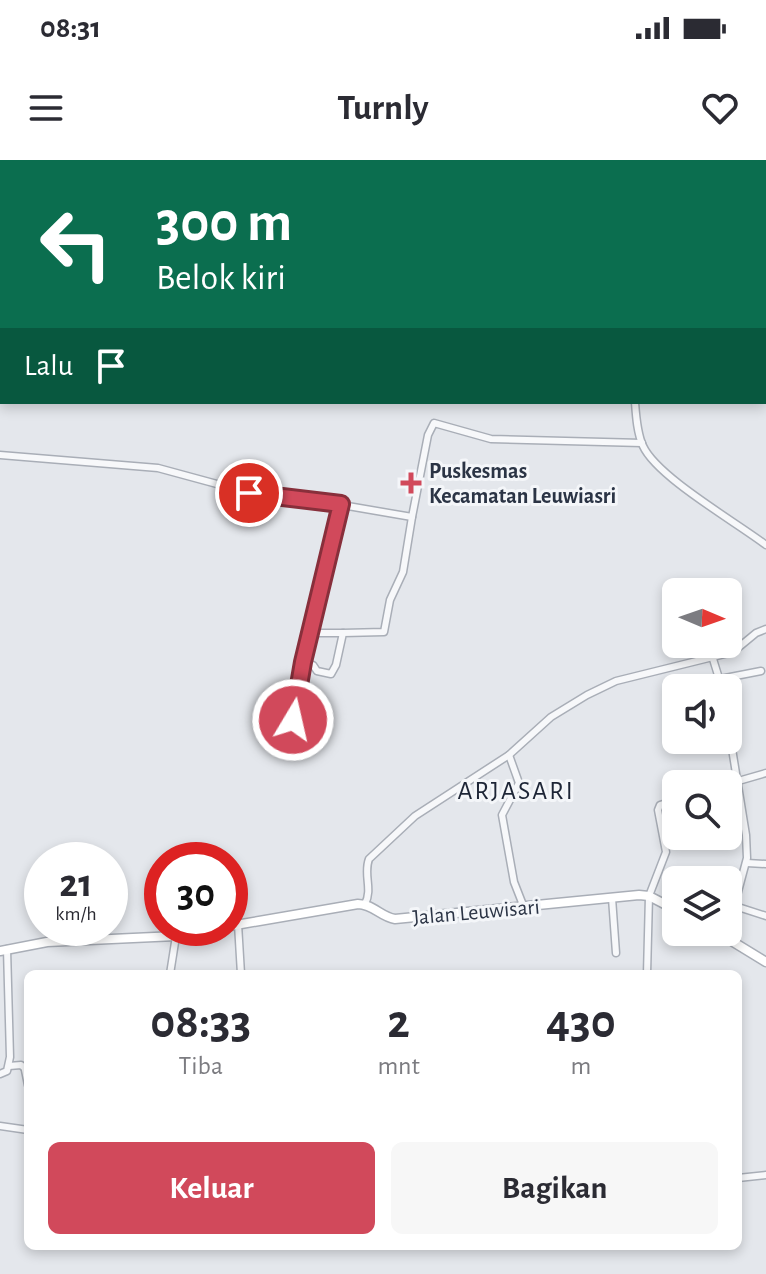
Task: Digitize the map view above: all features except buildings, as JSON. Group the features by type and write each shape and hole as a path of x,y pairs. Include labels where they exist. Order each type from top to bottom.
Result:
{"main road":[{"name":"Jalan Leuwisari","path":"248,922 365,904 391,919 612,898 649,896 662,902"},
{"path":"4,950 66,940 144,937"},
{"path":"742,945 766,962"}],"street":[{"path":"635,404 642,443 652,460 673,480 766,545"},
{"path":"310,633 384,632 390,600 403,572 428,435 434,423 491,439 642,443"},
{"path":"0,455 158,468 261,496 301,498 412,517"},
{"path":"293,720 303,662 341,504"},
{"path":"365,904 369,894 366,867 369,859 415,816 509,755 557,713 608,684 733,652 766,629"},
{"path":"303,662 313,665 317,671 331,674 343,633"},
{"path":"713,659 718,674"},
{"path":"742,675 761,671"},
{"path":"509,755 519,783 502,815 514,882 523,905"},
{"path":"742,780 766,773"},
{"path":"662,805 659,806 662,826"},
{"path":"742,817 747,863 742,881"},
{"path":"647,970 649,896 666,850"},
{"path":"747,863 766,864"},
{"path":"612,898 616,953"},
{"path":"742,908 766,916"},
{"path":"171,970 174,946"},
{"path":"237,946 240,970"},
{"path":"0,1074 7,1071 9,1066 4,950"},
{"path":"9,1066 21,1065 24,1068"},
{"path":"0,1126 24,1129"},
{"path":"742,1178 766,1175"}],"place":[{"name":"Puskesmas Kecamatan Leuwiasri","path":"411,483"}],"district":[{"name":"ARJASARI","path":"516,790"}],"route":[{"path":"249,493 341,504 303,662 293,720"}]}
